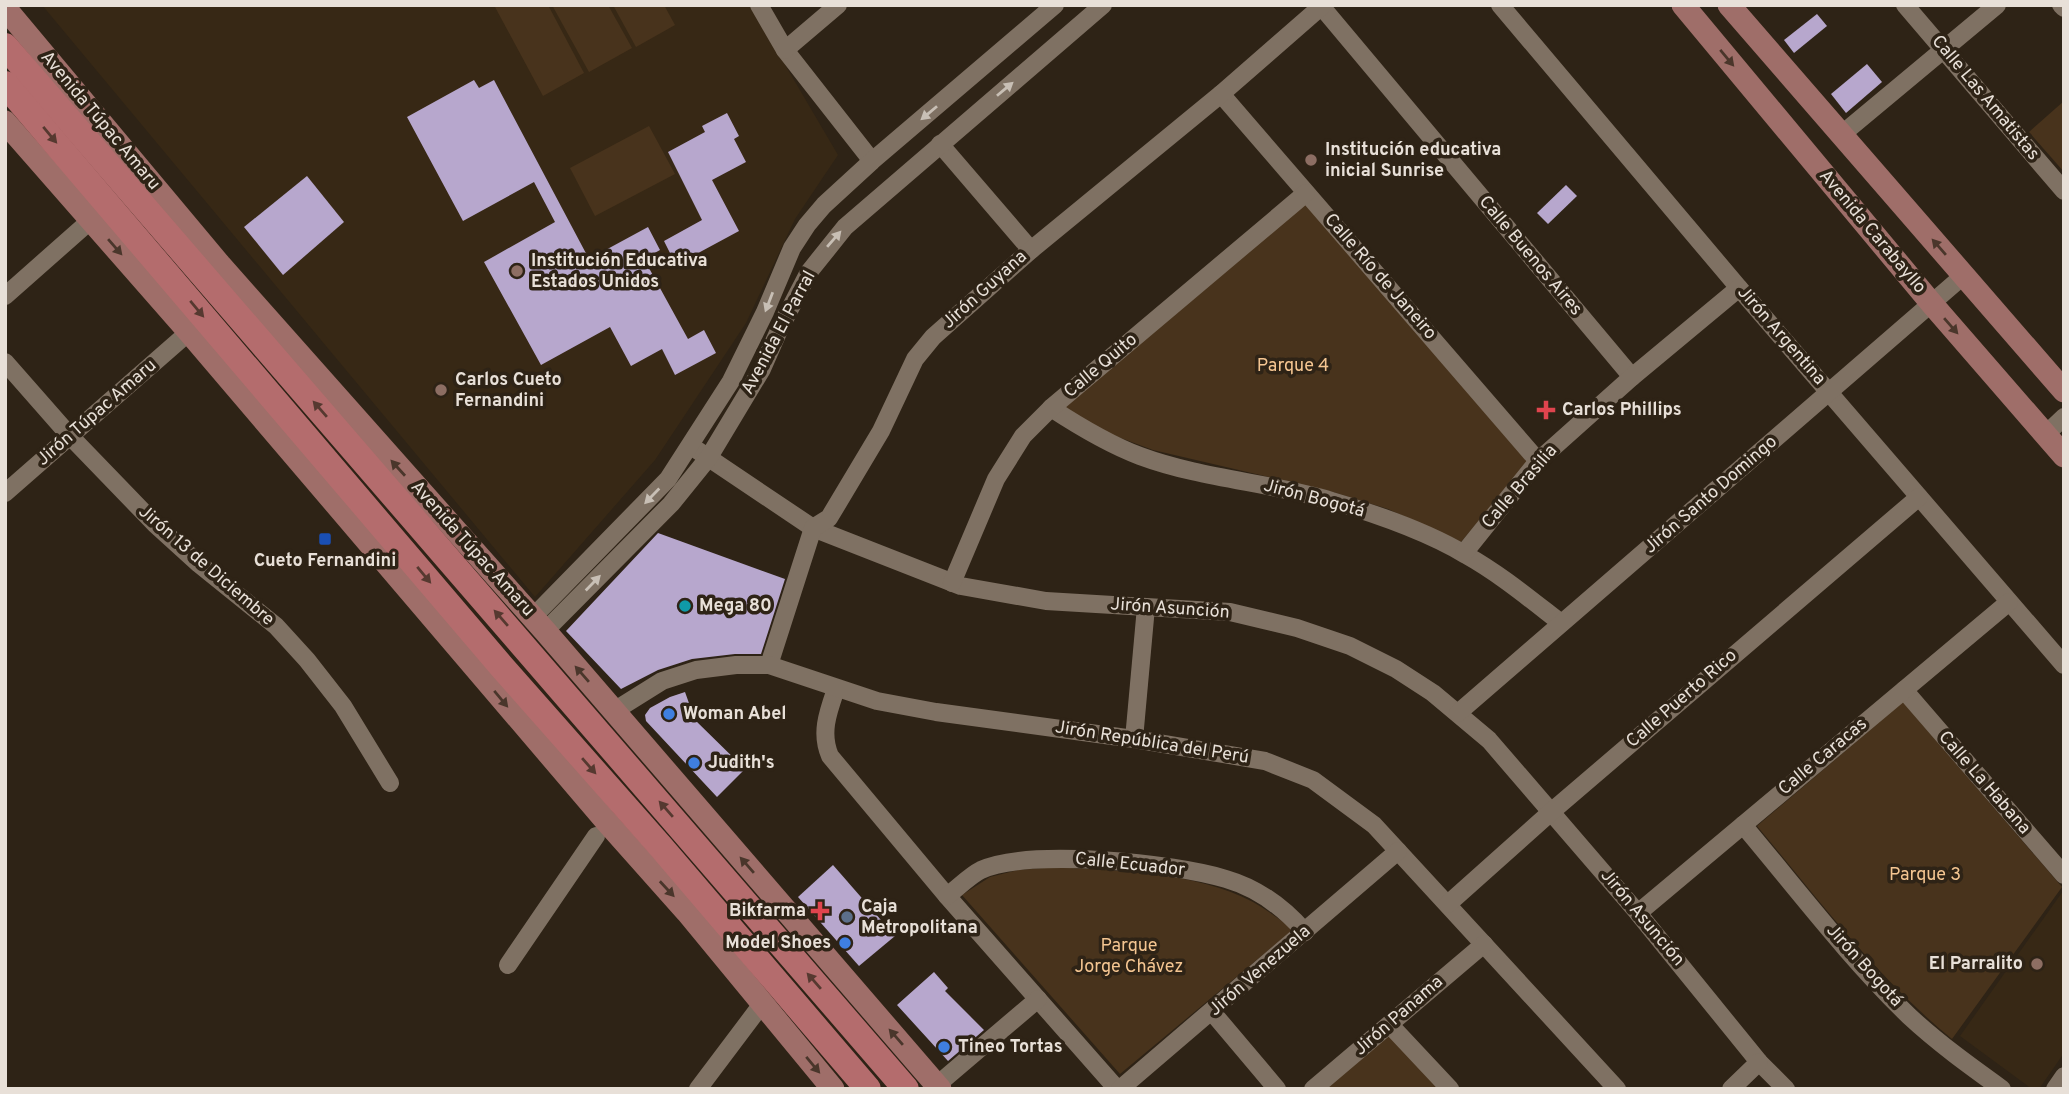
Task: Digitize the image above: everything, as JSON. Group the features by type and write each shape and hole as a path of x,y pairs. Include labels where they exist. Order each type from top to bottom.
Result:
{"highway":[{"name":"Avenida Túpac Amaru","path":"5,46 906,1089"},
{"path":"5,83 484,646 868,1089"}],"main road":[{"name":"Avenida Carabayllo","path":"1683,5 1932,304 2064,456"},
{"path":"1729,5 2064,391"},
{"name":"Avenida Túpac Amaru","path":"5,8 220,265 539,624 939,1087"},
{"path":"5,122 687,912 833,1089"}],"street":[{"path":"759,5 785,50 872,161"},
{"path":"785,50 838,5"},
{"name":"Avenida El Parral","path":"539,624 668,479 691,446 731,381 799,236 824,205 1055,5"},
{"name":"Avenida El Parral","path":"539,624 671,504 709,457 761,369 803,283 826,248 845,227 1103,5"},
{"name":"Jirón Argentina","path":"1500,5 2064,666"},
{"name":"Calle Las Amatistas","path":"1905,5 2064,191"},
{"path":"1841,135 1997,5"},
{"name":"Jirón Guyana","path":"769,665 813,528 829,518 881,431 915,359 942,329 1031,250 1221,94 1322,6"},
{"name":"Calle Buenos Aires","path":"1322,6 1632,377"},
{"name":"Calle Río de Janeiro","path":"1221,94 1538,461"},
{"path":"940,144 1031,250"},
{"name":"Calle Quito","path":"952,583 996,479 1023,436 1051,408 1306,192"},
{"path":"5,296 90,219"},
{"name":"Jirón Santo Domingo","path":"1458,713 1963,276"},
{"name":"Calle Brasilia","path":"1464,553 1538,461 1632,377 1739,288"},
{"name":"Jirón Túpac Amaru","path":"5,493 189,332"},
{"name":"Jirón 13 de Diciembre","path":"5,362 136,505 199,564 276,626 343,706 390,783"},
{"name":"Jirón Bogotá","path":"1051,408 1095,437 1142,457 1189,470 1330,500 1385,518 1464,553 1561,623"},
{"path":"2045,435 2064,417"},
{"name":"Jirón Asunción","path":"691,446 813,528 952,583 1046,601 1230,612 1297,628 1350,646 1396,669 1433,693 1489,740 1638,913 1759,1062 1786,1089"},
{"name":"Calle Puerto Rico","path":"1448,904 1551,812 1919,497"},
{"name":"Calle Caracas","path":"1638,913 2009,602"},
{"path":"1134,739 1146,607"},
{"name":"Jirón República del Perú","path":"614,712 662,681 696,670 736,665 769,665 877,701 1265,761 1313,780 1374,825 1617,1089"},
{"path":"836,689 825,722 825,744 830,757 947,896 1119,1089"},
{"name":"Calle La Habana","path":"1904,690 2064,875"},
{"name":"Jirón Bogotá","path":"1743,825 1870,975 1909,1016 1952,1053 2002,1089"},
{"path":"508,965 596,836"},
{"name":"Jirón Venezuela","path":"1119,1089 1398,851"},
{"name":"Calle Ecuador","path":"947,896 982,870 1017,861 1060,858 1142,865 1188,870 1227,879 1258,893 1287,912 1305,932"},
{"name":"Jirón Panama","path":"1313,1089 1484,944"},
{"path":"939,1087 1038,999"},
{"path":"698,1089 762,1004"},
{"path":"1212,1012 1278,1089"},
{"path":"1390,1025 1450,1089"},
{"path":"1731,1089 1759,1062"},
{"path":"2055,1089 2064,1076"}],"shaded area":[{"name":"Institución Educativa Estados Unidos","path":"42,5 750,5 838,155 795,219 746,323 655,460 535,597"},
{"name":"El Parralito","path":"2063,891 2064,1053 2039,1089 2032,1089 1960,1036"}],"green space":[{"path":"548,5 584,73 543,96 495,7"},
{"path":"552,5 608,5 632,48 589,72"},
{"path":"613,5 664,5 675,25 636,47"},
{"path":"2064,101 2064,172 2029,132"},
{"path":"649,126 675,174 595,216 570,168"},
{"name":"Parque 4","path":"1305,203 1528,462 1461,542 1388,509 1333,492 1153,450 1102,431 1064,408"},
{"name":"Parque 3","path":"1903,702 2062,887 1952,1039 1874,964 1757,826"},
{"name":"Parque Jorge Chávez","path":"1058,867 1132,872 1207,884 1253,902 1294,929 1120,1074 962,895 990,877 1018,870"},
{"path":"1389,1032 1441,1089 1322,1089"}],"building":[{"path":"1817,14 1827,26 1794,53 1784,40"},
{"path":"1867,64 1882,82 1846,113 1831,94"},
{"path":"474,80 479,88 494,80 589,259 648,227 660,250 644,259 688,339 704,330 716,353 675,375 662,349 631,366 610,327 541,365 484,262 555,222 534,182 463,221 407,117"},
{"path":"727,113 739,136 734,139 746,162 712,180 739,231 676,265 664,241 702,220 668,152 705,132 702,126"},
{"path":"307,176 344,222 283,275 244,227"},
{"path":"1566,185 1577,196 1548,224 1537,213"},
{"name":"Mega 80","path":"658,533 785,579 761,654 692,659 658,670 621,689 566,631"},
{"path":"685,692 695,720 745,769 717,797 646,721 645,715 650,708"},
{"path":"833,865 895,936 859,966 798,897"},
{"path":"934,972 948,988 945,991 984,1030 948,1061 897,1005"}],"place":[{"name":"Institución educativa inicial Sunrise","path":"1311,160"},
{"name":"Institución Educativa Estados Unidos","path":"517,271"},
{"name":"Carlos Cueto Fernandini","path":"441,390"},
{"name":"Carlos Phillips","path":"1546,410"},
{"name":"Cueto Fernandini","path":"325,539"},
{"name":"Mega 80","path":"685,606"},
{"name":"Woman Abel","path":"669,714"},
{"name":"Judith's","path":"694,763"},
{"name":"Bikfarma","path":"820,911"},
{"name":"Caja Metropolitana","path":"847,917"},
{"name":"Model Shoes","path":"845,943"},
{"name":"El Parralito","path":"2037,964"},
{"name":"Tineo Tortas","path":"944,1047"}]}
